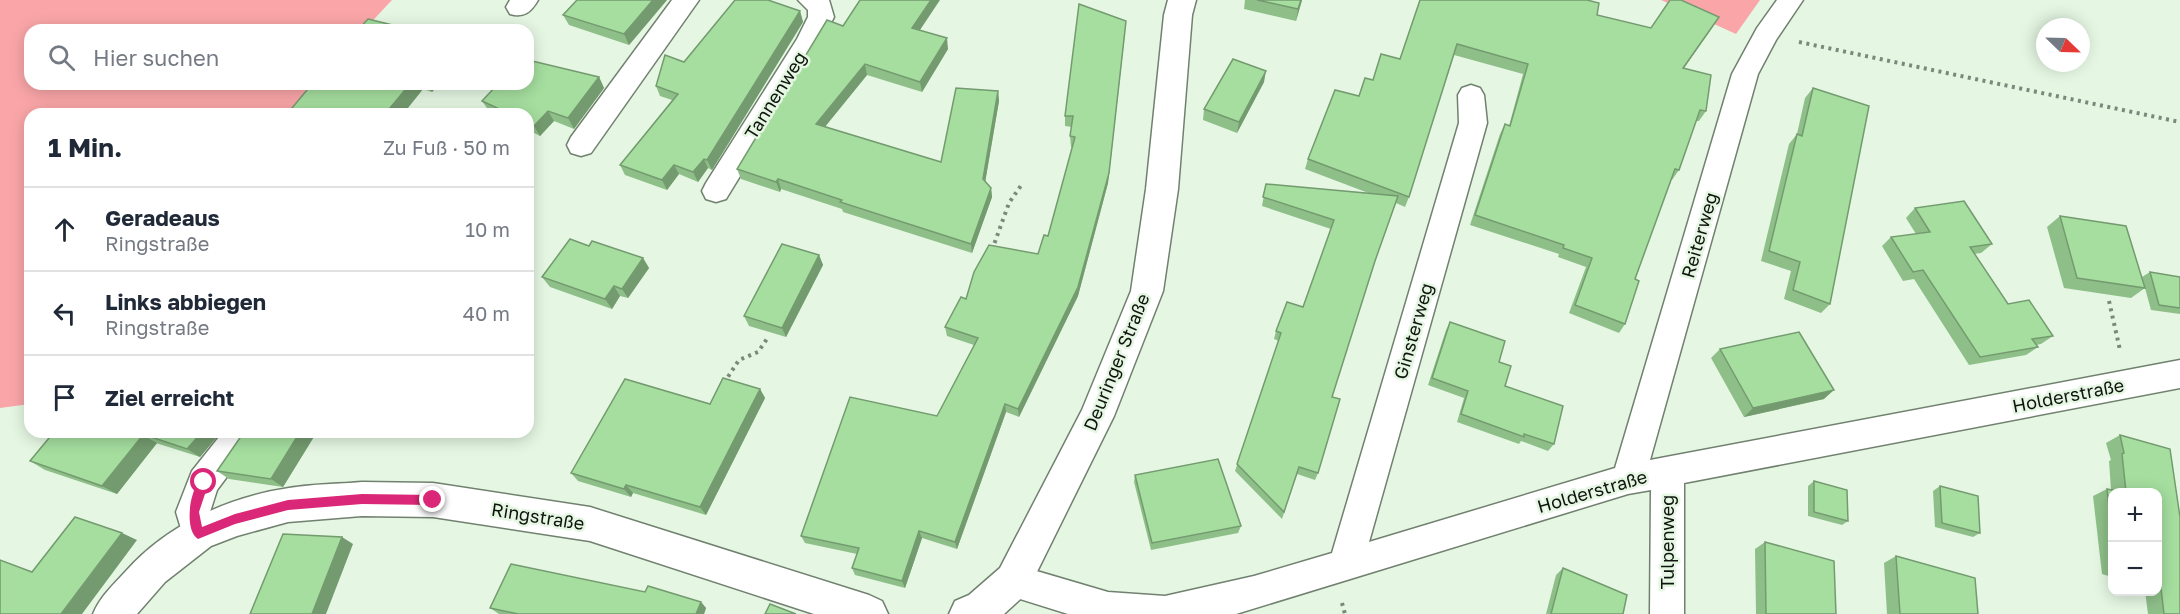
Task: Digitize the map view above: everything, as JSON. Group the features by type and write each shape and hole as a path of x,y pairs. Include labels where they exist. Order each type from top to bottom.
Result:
{"street":[{"path":"581,145 686,0"},
{"name":"Tannenweg","path":"716,191 808,43 821,17 820,6 812,0"},
{"name":"Deuringer Straße","path":"968,614 982,608 1013,581 1096,416 1147,291 1162,189 1178,15 1182,0"},
{"name":"Reiterweg","path":"1628,479 1745,74 1766,35 1790,0"},
{"name":"Ginsterweg","path":"1346,565 1473,123 1471,95"},
{"name":"Holderstraße","path":"1013,581 1108,609 1165,612 1254,593 1628,479 1914,423 1957,418 2128,383 2178,383"},
{"path":"198,534 194,512 204,482 237,438"},
{"name":"Tulpenweg","path":"1666,614 1668,470"},
{"name":"Ringstraße","path":"112,614 152,569 198,534 235,519 288,505 362,499 433,500 590,524 869,614"}],"path":[{"path":"1766,35 2180,122"},
{"path":"989,259 1009,203 1022,184"},
{"path":"2109,301 2128,383"},
{"path":"722,386 739,360 758,352 769,336"}],"shaded area":[{"path":"0,0 392,0 370,24 24,24 24,90 310,90 293,108 24,108 24,405 0,408"},
{"path":"1661,0 1760,0 1736,34"}],"building":[{"path":"577,0 653,0 624,34 563,15"},
{"path":"735,0 768,0 800,11 707,160 704,159 693,172 674,165 662,180 620,165 678,94 656,86 665,55 684,62"},
{"path":"860,0 931,0 912,28 947,38 920,82 865,64 816,124 941,162 956,88 998,91 983,179 991,188 971,244 840,202 842,200 778,179 776,182 737,169 827,20 843,26"},
{"path":"1257,0 1301,0 1298,9"},
{"path":"1420,0 1587,0 1599,3 1597,15 1651,28 1670,0 1681,0 1719,17 1683,68 1711,75 1706,111 1700,110 1679,170 1675,169 1635,279 1639,281 1625,324 1575,305 1592,258 1563,248 1564,245 1475,215 1505,124 1510,126 1528,64 1457,44 1409,197 1308,159 1335,90 1359,96 1365,78 1373,80 1381,54 1400,59"},
{"path":"1079,4 1126,21 1109,173 1078,287 1018,409 1005,404 955,542 919,531 902,581 852,568 859,548 801,536 850,397 937,416 978,338 945,327 961,297 966,299 974,272 989,245 1038,254 1044,235 1048,236 1075,137 1070,136 1073,116 1065,116"},
{"path":"368,19 388,24 363,24"},
{"path":"1233,59 1266,71 1239,122 1204,109"},
{"path":"534,61 599,77 568,118 548,111 534,126 534,108 497,108 482,101 492,90 534,90"},
{"path":"1813,88 1869,106 1830,304 1793,290 1800,262 1769,251 1797,134 1802,136"},
{"path":"307,90 405,90 390,108 292,108"},
{"path":"1266,184 1398,196 1332,397 1340,399 1318,473 1299,467 1284,512 1237,464 1281,333 1276,331 1287,302 1303,307 1334,220 1263,197"},
{"path":"1964,201 1992,244 1970,247 2008,304 2029,300 2053,336 2032,339 2038,347 1980,357 1923,270 1913,272 1891,237 1930,232 1915,208"},
{"path":"2060,216 2126,226 2145,288 2077,278"},
{"path":"570,239 589,246 592,241 643,258 622,289 614,286 605,299 542,277"},
{"path":"782,244 819,255 782,328 744,316"},
{"path":"2150,272 2180,277 2180,308 2159,305"},
{"path":"1450,322 1505,341 1499,362 1511,366 1505,386 1563,406 1554,444 1524,434 1524,437 1461,414 1468,391 1432,378"},
{"path":"1799,332 1834,390 1753,408 1720,349"},
{"path":"723,378 760,389 700,507 626,485 624,489 571,473 625,379 710,404"},
{"path":"2120,435 2170,449 2180,517 2180,614 2164,614 2162,596 2162,488 2126,488 2122,454 2124,453"},
{"path":"49,438 141,438 102,486 30,461"},
{"path":"154,438 197,438 187,449"},
{"path":"240,438 296,438 271,479 217,471"},
{"path":"1218,459 1241,526 1152,543 1135,475"},
{"path":"1814,481 1847,490 1848,521 1814,512"},
{"path":"1940,486 1978,496 1980,533 1942,523"},
{"path":"75,517 122,533 61,614 0,614 0,560 32,572"},
{"path":"283,534 342,537 312,614 250,614"},
{"path":"1765,542 1834,561 1836,614 1766,614"},
{"path":"1896,556 1975,578 1978,614 1900,614"},
{"path":"511,564 645,592 648,586 701,602 696,614 518,614 490,608"},
{"path":"1563,568 1627,595 1623,614 1551,614"},
{"path":"770,604 796,614 765,614"}],"route":[{"path":"204,482 194,512 198,534 235,519 288,505 362,499 433,500"}]}
